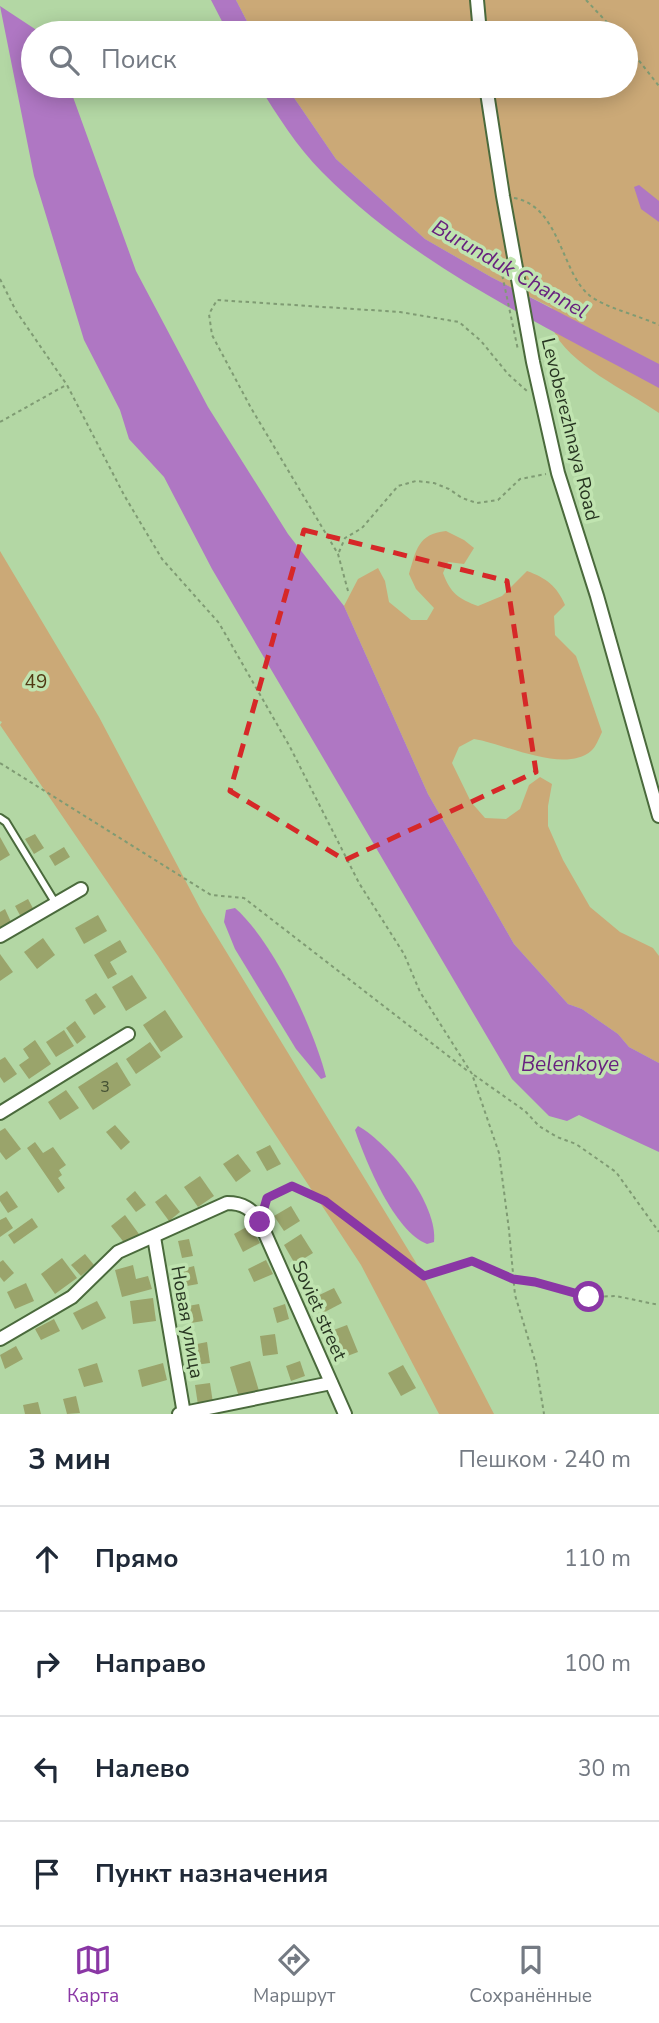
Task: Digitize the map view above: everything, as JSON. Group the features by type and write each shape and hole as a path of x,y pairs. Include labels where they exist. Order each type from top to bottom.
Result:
{"street":[{"path":"477,0 479,21"},
{"name":"Levoberezhnaya Road","path":"488,98 513,252 527,361 542,404 558,473 597,596 659,816"},
{"path":"0,936 81,890"},
{"path":"0,1112 128,1034"},
{"path":"0,1339 72,1297 118,1252 228,1203 246,1206 260,1222"},
{"name":"Soviet street","path":"260,1222 345,1414"},
{"name":"Новая улица","path":"154,1237 182,1414"},
{"path":"182,1414 331,1383"}],"lane":[{"path":"0,818 6,822 56,904"}],"path":[{"path":"586,0 606,21"},
{"path":"638,59 659,86"},
{"path":"503,196 521,200 541,212 564,251 579,285 591,297 659,325"},
{"path":"498,255 527,361"},
{"path":"0,279 16,312 67,385 124,495 162,559 219,623 296,758 359,883 404,954 420,992 472,1074 499,1153 515,1295 536,1364 544,1414"},
{"path":"348,591 338,554 251,408 212,335 209,314 217,300 400,312 459,322 481,341 508,374 542,404"},
{"path":"0,422 67,385"},
{"path":"338,554 345,538 362,528 398,486 416,481 434,483 463,499 477,503 498,499 520,479 558,473"},
{"path":"0,763 211,895 244,898 472,1074 525,1111 539,1126 576,1144 616,1172 659,1232"},
{"path":"260,1222 267,1198 292,1186 325,1201 424,1276 472,1261 513,1279 535,1282 589,1297 616,1296 659,1305"}],"highlighted area":[{"path":"304,530 507,581 536,772 345,860 230,791"}],"green space":[{"path":"236,0 659,0 659,413 600,376 571,354 553,329 552,308 425,239 336,159 294,98 638,98 638,21 247,21"},
{"path":"446,531 474,548 464,564 448,562 443,573 449,586 460,598 478,606 502,596 527,571 550,583 565,605 554,616 555,635 576,656 602,732 594,747 580,757 551,759 474,739 459,747 452,763 471,802 485,818 506,819 520,809 529,785 540,777 552,784 548,826 563,860 590,907 620,932 653,948 659,956 659,1063 629,1047 618,1034 582,1009 568,1004 514,944 428,794 344,606 358,579 378,568 385,581 389,602 411,620 427,620 434,608 416,589 409,574 416,551 424,540"},
{"name":"49","path":"0,551 99,717 202,912 415,1261 494,1414 439,1414 361,1265 158,956 0,725"}],"water":[{"path":"211,0 236,0 247,21 222,21"},
{"name":"Belenkoye","path":"0,6 23,21 21,98 73,98 136,271 208,407 288,534 344,606 428,794 514,944 568,1004 582,1009 618,1034 629,1047 659,1063 659,1152 579,1115 567,1121 549,1116 512,1079 212,569 164,477 129,439 120,410 84,340 34,176"},
{"path":"267,98 294,98 336,159 425,239 491,277 659,364 659,388 482,292 398,237 322,172 288,130"},
{"path":"639,185 659,201 659,222 641,209 634,187"},
{"path":"235,908 264,942 290,987 312,1035 326,1077 321,1079 296,1049 235,949 224,922 226,910"},
{"path":"358,1126 384,1146 410,1176 428,1210 434,1242 427,1244 415,1237 393,1211 366,1159 355,1130"}],"building":[{"path":"35,834 44,848 34,854 25,839"},
{"path":"0,837 10,855 0,861"},
{"path":"64,847 70,857 55,866 49,856"},
{"path":"28,899 35,912 22,919 15,906"},
{"path":"5,909 11,922 0,928 0,912"},
{"path":"98,915 107,931 84,944 75,928"},
{"path":"43,938 55,955 37,969 24,952"},
{"path":"120,940 127,952 110,962 117,974 108,979 94,955"},
{"path":"0,954 13,972 0,981"},
{"path":"132,975 147,998 126,1011 112,987"},
{"path":"96,993 106,1007 94,1015 85,1000"},
{"path":"165,1010 183,1037 161,1052 143,1025"},
{"path":"75,1021 86,1037 77,1044 66,1028"},
{"path":"64,1030 74,1046 56,1057 46,1042"},
{"path":"35,1040 51,1064 29,1079 19,1065 29,1058 23,1049"},
{"path":"150,1042 161,1057 136,1074 126,1059"},
{"path":"5,1057 17,1074 4,1083 0,1077 0,1060"},
{"path":"117,1062 131,1085 93,1110 78,1087"},
{"path":"66,1090 79,1108 60,1120 48,1102"},
{"path":"115,1125 130,1142 121,1150 106,1132"},
{"path":"5,1128 21,1149 6,1160 0,1152 0,1131"},
{"path":"35,1142 43,1153 53,1147 66,1165 59,1170 62,1175 58,1178 65,1188 58,1193 27,1148"},
{"path":"270,1145 281,1164 267,1171 256,1152"},
{"path":"238,1154 251,1171 236,1182 223,1164"},
{"path":"200,1176 214,1196 198,1207 184,1187"},
{"path":"7,1191 18,1207 8,1213 0,1201 0,1196"},
{"path":"135,1191 146,1205 136,1212 126,1199"},
{"path":"166,1194 180,1212 169,1221 155,1202"},
{"path":"291,1206 300,1221 284,1231 274,1216"},
{"path":"125,1215 139,1234 126,1245 111,1226"},
{"path":"6,1217 13,1228 0,1237 0,1220"},
{"path":"32,1218 38,1227 14,1244 8,1235"},
{"path":"250,1225 260,1243 243,1252 234,1234"},
{"path":"301,1234 313,1253 295,1264 284,1245"},
{"path":"189,1239 193,1256 182,1258 178,1241"},
{"path":"85,1254 94,1265 81,1276 71,1265"},
{"path":"62,1258 77,1278 55,1294 41,1274"},
{"path":"3,1260 14,1273 4,1282 0,1277 0,1262"},
{"path":"266,1260 273,1274 254,1282 248,1269"},
{"path":"133,1265 136,1279 148,1276 152,1289 122,1297 115,1270"},
{"path":"194,1266 198,1284 187,1286 183,1269"},
{"path":"26,1283 34,1301 15,1309 7,1292"},
{"path":"334,1288 342,1303 321,1314 313,1298"},
{"path":"153,1298 156,1321 133,1324 130,1301"},
{"path":"97,1301 106,1318 82,1330 73,1313"},
{"path":"199,1304 203,1321 191,1323 188,1306"},
{"path":"285,1304 289,1319 277,1323 273,1308"},
{"path":"54,1319 60,1331 41,1340 35,1329"},
{"path":"347,1325 358,1352 342,1358 331,1331"},
{"path":"275,1334 278,1354 263,1356 260,1336"},
{"path":"207,1342 210,1363 195,1365 192,1345"},
{"path":"16,1346 23,1359 5,1369 0,1355"},
{"path":"250,1361 259,1391 239,1397 230,1367"},
{"path":"300,1361 305,1376 291,1381 286,1366"},
{"path":"97,1363 103,1382 84,1387 78,1369"},
{"path":"163,1363 167,1380 142,1387 138,1370"},
{"path":"403,1365 416,1388 401,1396 388,1373"},
{"path":"210,1383 213,1403 198,1405 195,1385"},
{"path":"76,1396 80,1413 67,1414 63,1399"},
{"path":"38,1402 41,1414 25,1414 23,1405"}],"route":[{"path":"260,1222 267,1198 292,1186 325,1201 424,1276 472,1261 513,1279 535,1282 589,1297"}],"water label":[{"name":"Burunduk Channel","path":"510,269"}]}
